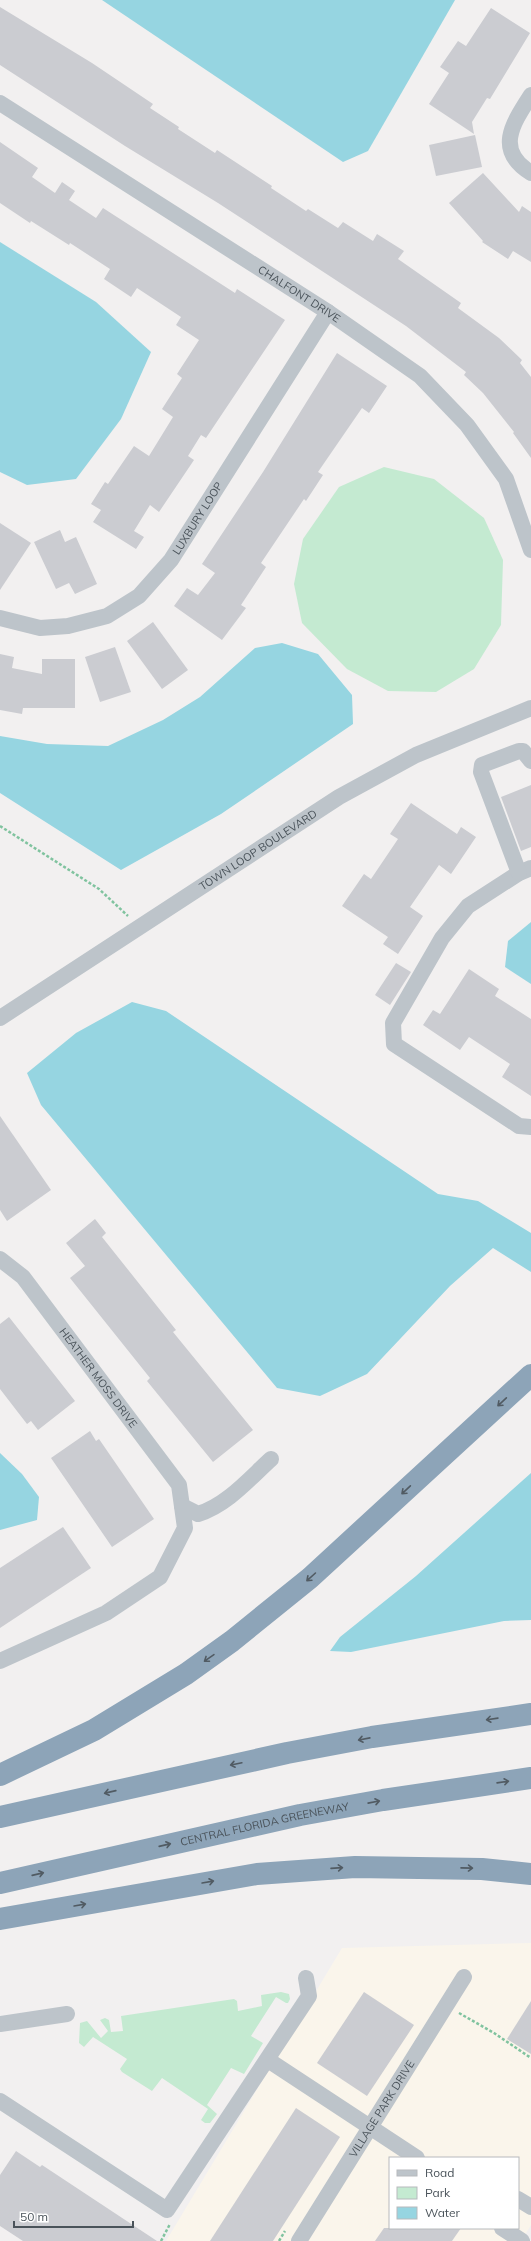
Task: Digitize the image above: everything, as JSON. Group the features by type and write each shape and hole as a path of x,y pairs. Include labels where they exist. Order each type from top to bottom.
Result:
{"highway":[{"path":"0,1775 94,1730 186,1674 232,1641 310,1578 531,1375"},
{"path":"0,1817 295,1752 372,1737 531,1714"},
{"name":"CENTRAL FLORIDA GREENEWAY","path":"0,1883 300,1815 383,1800 531,1778"},
{"path":"0,1918 257,1874 355,1867 482,1869 531,1874"}],"street":[{"path":"531,95 514,122 509,136 511,150 517,162 531,174"},
{"name":"CHALFONT DRIVE","path":"0,103 328,312 420,376 467,425 506,479 531,550"},
{"name":"LUXBURY LOOP","path":"0,618 40,628 68,626 106,616 139,596 170,560 328,312"},
{"name":"TOWN LOOP BOULEVARD","path":"0,1018 339,797 416,755 531,708"},
{"path":"531,761 523,751 519,751 482,765 481,772 525,871 468,906 442,938 393,1023 394,1044 519,1126 531,1127"},
{"name":"HEATHER MOSS DRIVE","path":"0,1259 24,1277 180,1485 185,1528 160,1577 106,1613 0,1661"},
{"path":"182,1506 198,1514 212,1510 226,1500 271,1459"},
{"name":"VILLAGE PARK DRIVE","path":"299,2241 464,1977"},
{"path":"0,2101 167,2210 268,2060 309,1996 306,1978"},
{"path":"0,2024 67,2014"},
{"path":"268,2060 416,2157"},
{"path":"519,2200 531,2207"},
{"path":"504,2229 522,2241"}],"path":[{"path":"0,826 99,888 121,910"},
{"path":"446,2006 494,2033 531,2058"}],"shaded area":[{"path":"531,1943 531,2225 521,2241 166,2241 342,1948"}],"green space":[{"path":"384,467 434,479 484,518 503,560 501,625 474,669 436,692 388,691 347,669 302,623 294,584 303,539 339,487"},
{"path":"281,1992 289,1994 290,1999 288,2003 276,1997 251,2036 263,2043 244,2074 231,2068 207,2105 217,2114 210,2123 205,2123 201,2120 208,2109 162,2078 152,2091 122,2072 120,2069 127,2059 93,2037 84,2047 79,2043 80,2023 87,2021 101,2038 108,2031 100,2020 105,2018 109,2020 111,2032 123,2031 121,2016 234,1999 237,2001 238,2011 262,2006 261,1995"}],"water":[{"path":"102,0 455,0 368,151 343,162"},
{"path":"0,242 96,302 151,352 121,419 76,479 27,485 0,472"},
{"path":"282,643 318,654 352,695 353,724 221,814 121,870 0,793 0,736 47,744 108,746 163,720 200,697 255,648"},
{"path":"531,922 531,984 505,967 508,941"},
{"path":"132,1002 166,1011 438,1194 478,1201 531,1233 531,1272 493,1248 450,1286 367,1374 320,1396 277,1388 41,1105 27,1073 76,1033"},
{"path":"0,1453 22,1474 39,1497 37,1520 0,1530"},
{"path":"531,1473 531,1620 504,1621 351,1652 330,1651 340,1637 416,1576"}],"building":[{"path":"0,7 92,63 153,104 150,108 179,127 178,129 215,153 217,150 272,186 271,188 306,211 308,209 338,228 343,222 373,241 377,234 404,251 398,259 461,303 458,308 499,338 522,360 520,363 531,377 531,458 513,433 514,432 483,393 464,375 466,372 406,326 218,203 125,146 0,65"},
{"path":"491,8 530,33 490,99 487,98 472,122 474,134 429,104 449,73 440,67 458,41 466,46"},
{"path":"475,135 482,167 436,176 429,145"},
{"path":"0,142 38,168 32,177 55,193 62,182 75,191 69,200 96,218 103,208 235,293 237,289 285,320 206,438 201,435 188,456 194,460 159,512 150,505 134,531 144,537 136,549 93,522 101,510 91,504 105,482 108,484 134,446 149,456 173,417 162,409 182,378 177,374 199,340 176,325 181,317 137,288 131,297 104,279 110,269 70,243 69,245 31,221 30,223 0,203"},
{"path":"483,173 519,212 522,206 531,212 531,262 513,251 508,259 482,242 483,241 449,203"},
{"path":"337,353 387,386 369,413 362,408 318,472 323,475 306,501 304,499 261,563 266,567 241,605 246,608 222,640 174,606 187,588 198,595 215,573 202,564 263,472"},
{"path":"0,523 31,543 0,590"},
{"path":"60,530 65,542 76,537 97,584 75,594 69,583 56,589 34,542"},
{"path":"153,622 188,670 162,689 127,641"},
{"path":"115,647 131,692 100,702 85,657"},
{"path":"0,654 14,657 12,668 42,674 42,659 75,659 75,708 23,708 22,714 0,710"},
{"path":"531,785 531,847 521,851 501,797"},
{"path":"411,803 457,834 461,827 476,837 451,874 439,865 410,907 423,916 398,954 383,944 388,937 342,906 364,874 371,879 398,839 390,834"},
{"path":"396,963 411,972 390,1005 375,995"},
{"path":"469,969 499,989 495,996 531,1019 531,1096 502,1077 510,1064 469,1037 460,1050 423,1025 433,1010 440,1014"},
{"path":"0,1116 51,1190 7,1221 0,1210"},
{"path":"95,1219 106,1233 102,1237 176,1330 173,1332 253,1430 213,1462 147,1381 150,1378 70,1278 85,1266 66,1243"},
{"path":"9,1317 75,1401 38,1430 31,1421 27,1424 0,1389 0,1324"},
{"path":"90,1431 96,1441 99,1439 154,1519 112,1547 51,1458"},
{"path":"63,1527 91,1568 0,1628 0,1568"},
{"path":"364,1992 414,2025 367,2096 317,2063"},
{"path":"531,2001 531,2054 507,2039"},
{"path":"296,2108 340,2137 273,2241 210,2241"},
{"path":"16,2151 40,2167 42,2165 157,2241 23,2241 0,2226 0,2175"},
{"path":"384,2228 460,2229 452,2241 375,2241"}]}
